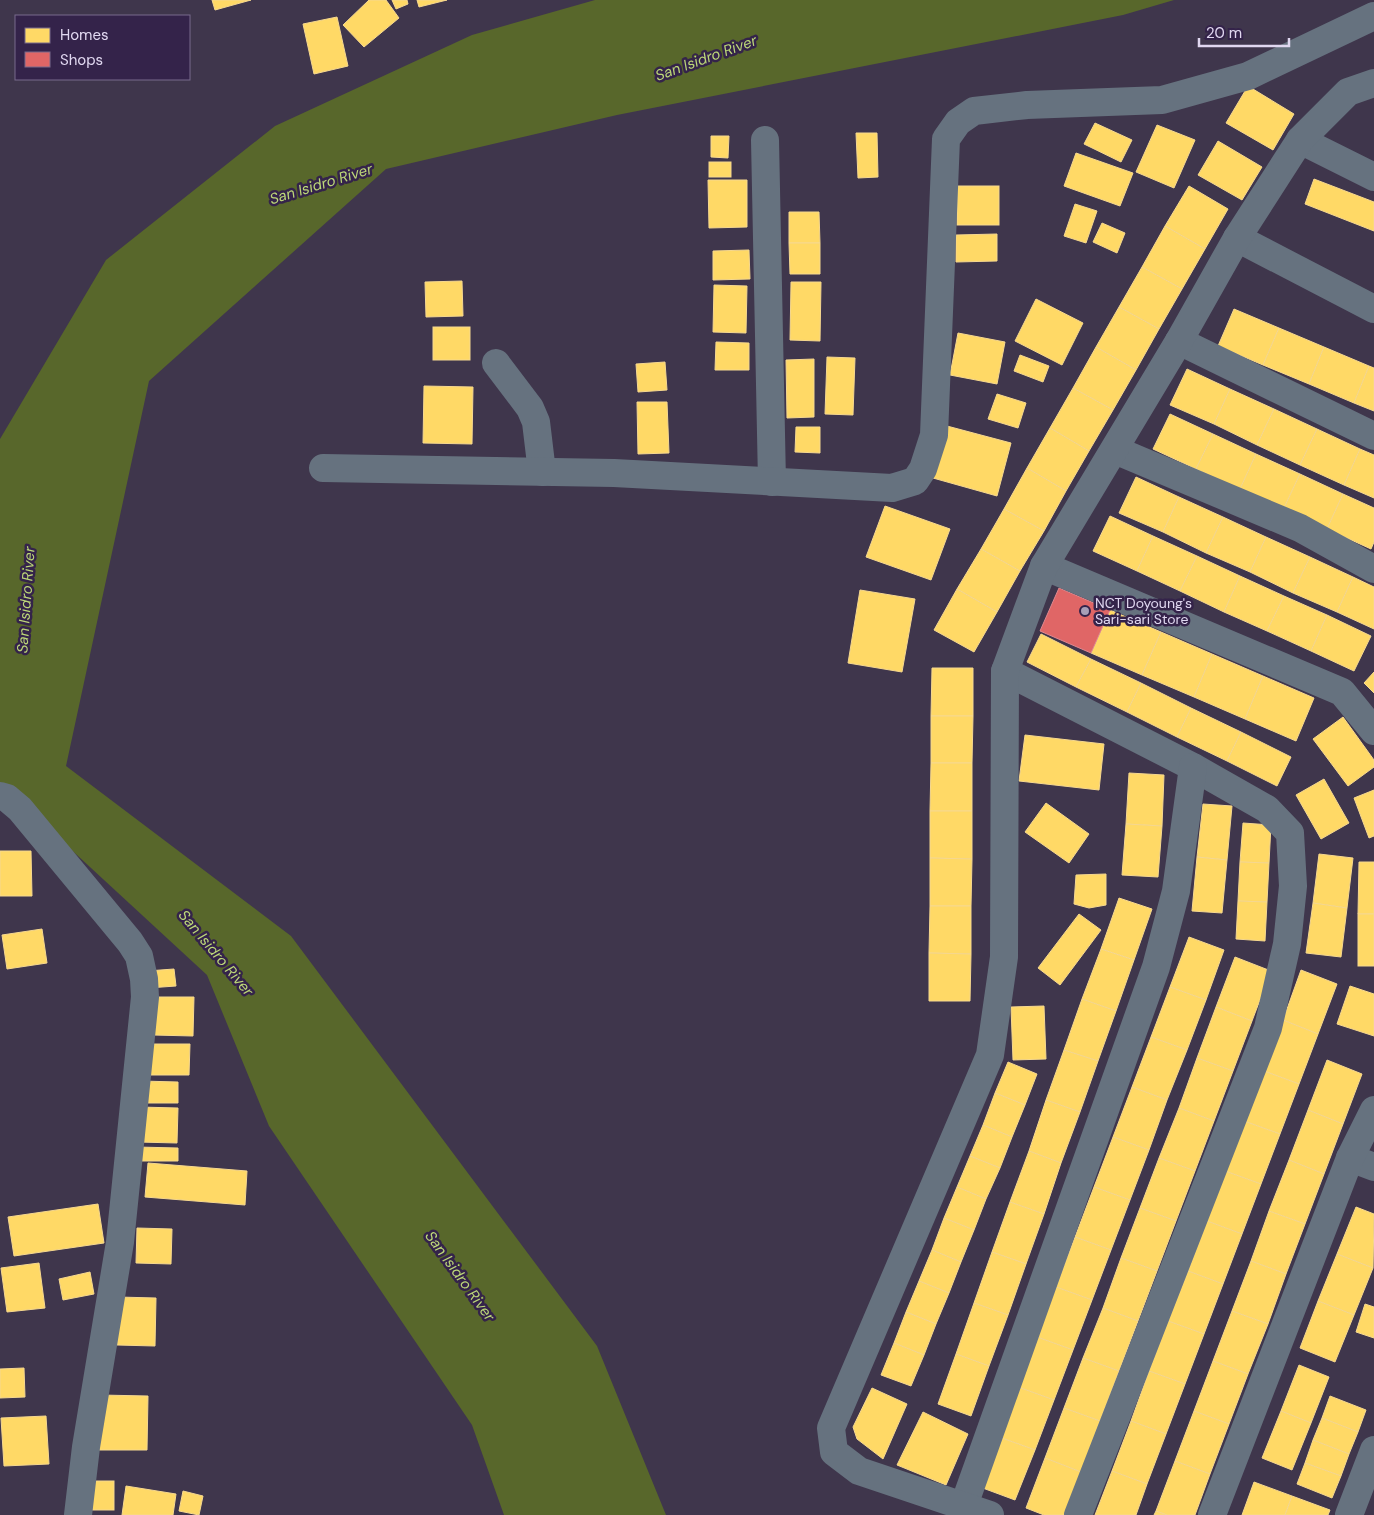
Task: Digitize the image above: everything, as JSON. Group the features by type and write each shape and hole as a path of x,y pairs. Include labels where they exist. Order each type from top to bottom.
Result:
{"street":[{"path":"323,468 614,473 892,488 915,481 923,470 934,435 946,139 958,122 974,111 1027,105 1162,100 1248,76 1374,16"},
{"path":"990,1515 859,1471 834,1452 831,1428 990,1055 1004,957 1005,671 1044,566 1115,450 1237,238 1300,140 1348,92 1374,83"},
{"path":"765,140 772,482"},
{"path":"1300,140 1374,177"},
{"path":"1237,238 1374,309"},
{"path":"1179,341 1374,436"},
{"path":"496,363 530,408 536,422 542,472"},
{"path":"1115,450 1300,528 1374,569"},
{"path":"1044,566 1342,692 1374,731"},
{"path":"1005,671 1193,767 1266,810 1290,833 1293,886 1287,944 1268,1028 1078,1515"},
{"path":"964,1505 1156,967 1176,891 1193,767"},
{"path":"0,796 7,798 20,809 130,942 139,956 144,979 145,998 120,1242 86,1447 78,1515"},
{"path":"1212,1515 1362,1162 1374,1110"},
{"path":"1349,1515 1374,1450"}],"water":[{"name":"San Isidro River","path":"595,0 1174,0 1123,15 617,115 386,169 149,381 66,766 291,936 597,1346 666,1515 504,1515 472,1425 269,1126 207,975 0,784 0,439 106,260 275,126 472,35"}],"building: Homes":[{"path":"212,0 251,0 215,10"},
{"path":"369,0 386,0 399,18 364,47 343,25"},
{"path":"392,0 407,0 408,4 396,9"},
{"path":"417,0 447,0 419,7"},
{"path":"337,17 348,66 314,74 303,24"},
{"path":"1248,86 1294,114 1273,150 1226,123"},
{"path":"1095,123 1132,140 1121,162 1084,144"},
{"path":"1157,125 1195,140 1174,188 1136,172"},
{"path":"856,133 877,133 878,177 858,178"},
{"path":"711,136 729,136 728,158 711,157"},
{"path":"1218,141 1262,167 1242,200 1198,175"},
{"path":"1076,153 1133,173 1120,206 1064,186"},
{"path":"709,162 731,162 731,177 709,177"},
{"path":"1314,179 1374,202 1374,231 1305,204"},
{"path":"708,180 747,180 747,227 709,228"},
{"path":"957,186 999,186 999,225 957,225"},
{"path":"1189,186 1228,209 1205,249 1165,226"},
{"path":"1075,204 1097,211 1086,243 1064,236"},
{"path":"789,212 819,212 820,243 789,243"},
{"path":"1102,223 1125,233 1117,253 1093,242"},
{"path":"1165,226 1205,249 1182,289 1142,267"},
{"path":"997,234 997,261 956,262 956,235"},
{"path":"789,243 820,243 820,274 790,274"},
{"path":"749,250 750,279 713,280 713,251"},
{"path":"1142,267 1182,289 1159,329 1119,307"},
{"path":"462,281 463,316 426,317 425,282"},
{"path":"791,282 821,282 820,341 790,340"},
{"path":"714,285 747,286 746,333 713,332"},
{"path":"1036,299 1083,323 1062,365 1015,341"},
{"path":"1119,307 1159,329 1136,370 1096,347"},
{"path":"1234,309 1279,328 1263,365 1218,346"},
{"path":"433,327 470,327 470,360 433,360"},
{"path":"1279,328 1324,347 1309,384 1263,365"},
{"path":"958,333 1005,342 997,384 950,375"},
{"path":"716,342 749,343 749,370 715,370"},
{"path":"1096,347 1136,370 1113,410 1073,388"},
{"path":"1324,347 1369,366 1354,403 1309,384"},
{"path":"1020,355 1049,366 1043,382 1014,371"},
{"path":"827,357 855,358 853,415 825,414"},
{"path":"814,359 814,417 787,418 786,360"},
{"path":"665,362 667,390 638,392 636,364"},
{"path":"1369,366 1374,368 1374,411 1354,403"},
{"path":"1187,369 1230,389 1214,424 1170,405"},
{"path":"424,386 473,387 472,444 423,443"},
{"path":"1073,388 1113,410 1089,451 1050,428"},
{"path":"1230,389 1274,409 1257,445 1214,424"},
{"path":"997,394 1026,403 1018,428 988,419"},
{"path":"637,402 667,402 669,453 638,454"},
{"path":"1274,409 1317,429 1300,465 1257,445"},
{"path":"1170,414 1213,434 1196,469 1153,449"},
{"path":"947,426 1011,443 997,496 933,478"},
{"path":"796,427 820,427 820,453 795,452"},
{"path":"1050,428 1089,451 1066,491 1027,468"},
{"path":"1317,429 1360,449 1344,485 1300,465"},
{"path":"1213,434 1256,454 1240,489 1196,469"},
{"path":"1360,449 1374,455 1374,498 1344,485"},
{"path":"1256,454 1300,474 1283,510 1240,489"},
{"path":"1027,468 1066,491 1044,531 1004,509"},
{"path":"1300,474 1343,494 1327,529 1283,510"},
{"path":"1136,477 1179,497 1163,532 1119,513"},
{"path":"1343,494 1374,508 1374,542 1371,549 1327,529"},
{"path":"1179,497 1223,517 1206,553 1163,532"},
{"path":"885,506 950,529 931,580 866,557"},
{"path":"1004,509 1044,531 1020,571 981,549"},
{"path":"1110,516 1153,536 1137,571 1093,551"},
{"path":"1223,517 1266,537 1250,572 1206,553"},
{"path":"1153,536 1197,556 1180,591 1137,571"},
{"path":"1266,537 1310,557 1293,593 1250,572"},
{"path":"981,549 1020,571 997,612 957,589"},
{"path":"1197,556 1240,576 1224,612 1180,591"},
{"path":"1310,557 1353,577 1337,612 1293,593"},
{"path":"1240,576 1284,596 1267,631 1224,612"},
{"path":"1353,577 1374,587 1374,629 1337,612"},
{"path":"957,589 997,612 974,652 934,630"},
{"path":"860,590 915,599 902,672 848,663"},
{"path":"1284,596 1327,615 1311,651 1267,631"},
{"path":"1110,610 1161,632 1142,675 1091,653"},
{"path":"1327,615 1371,636 1354,671 1311,651"},
{"path":"1161,632 1212,654 1194,697 1142,675"},
{"path":"1041,634 1091,659 1076,687 1027,662"},
{"path":"1212,654 1263,676 1245,719 1194,697"},
{"path":"1091,659 1141,683 1127,712 1076,687"},
{"path":"932,668 973,668 973,716 931,716"},
{"path":"1374,672 1374,693 1364,683"},
{"path":"1263,676 1314,698 1296,741 1245,719"},
{"path":"1141,683 1191,708 1177,737 1127,712"},
{"path":"1191,708 1241,732 1227,761 1177,737"},
{"path":"931,716 973,716 972,763 931,763"},
{"path":"1343,717 1374,760 1374,767 1348,786 1313,739"},
{"path":"1241,732 1291,757 1277,786 1227,761"},
{"path":"1025,735 1104,744 1099,790 1019,781"},
{"path":"931,763 972,763 972,811 930,811"},
{"path":"1129,773 1164,775 1162,826 1126,824"},
{"path":"1324,779 1349,823 1321,839 1296,795"},
{"path":"1374,790 1374,836 1369,838 1354,798"},
{"path":"1046,803 1089,834 1069,863 1025,832"},
{"path":"1203,804 1232,806 1227,860 1197,857"},
{"path":"930,811 972,811 972,859 930,858"},
{"path":"1243,823 1271,825 1269,863 1240,862"},
{"path":"1126,824 1162,826 1158,877 1122,875"},
{"path":"0,851 31,851 32,896 0,896"},
{"path":"1319,854 1353,858 1347,908 1313,903"},
{"path":"1197,857 1227,860 1222,913 1192,911"},
{"path":"930,858 972,859 971,906 930,906"},
{"path":"1240,862 1269,863 1267,902 1238,901"},
{"path":"1359,862 1374,862 1374,914 1358,914"},
{"path":"1106,874 1106,905 1089,908 1074,904 1076,875"},
{"path":"1119,898 1152,909 1134,960 1101,949"},
{"path":"1238,901 1267,902 1265,941 1236,939"},
{"path":"1313,903 1347,908 1341,957 1306,953"},
{"path":"930,906 971,906 971,954 929,953"},
{"path":"1079,914 1101,930 1060,985 1038,968"},
{"path":"1358,914 1374,914 1374,966 1358,966"},
{"path":"42,929 47,963 7,969 2,935"},
{"path":"1189,937 1224,950 1206,1000 1170,987"},
{"path":"1101,949 1134,960 1116,1011 1082,999"},
{"path":"929,953 971,954 970,1001 929,1001"},
{"path":"1235,957 1271,971 1252,1021 1216,1007"},
{"path":"174,969 176,986 148,988 147,971"},
{"path":"1301,970 1337,984 1318,1034 1283,1020"},
{"path":"1350,986 1374,994 1374,1036 1337,1024"},
{"path":"1170,987 1206,1000 1187,1050 1151,1037"},
{"path":"154,997 194,997 193,1036 153,1035"},
{"path":"1082,999 1116,1011 1098,1061 1064,1050"},
{"path":"1044,1006 1046,1059 1013,1060 1011,1007"},
{"path":"1216,1007 1252,1021 1233,1071 1197,1058"},
{"path":"1283,1020 1318,1034 1299,1084 1264,1071"},
{"path":"1151,1037 1187,1050 1167,1100 1132,1087"},
{"path":"146,1044 190,1044 189,1075 145,1075"},
{"path":"1064,1050 1098,1061 1080,1112 1046,1100"},
{"path":"1197,1058 1233,1071 1214,1121 1179,1108"},
{"path":"1327,1060 1362,1074 1343,1124 1308,1110"},
{"path":"1008,1062 1037,1074 1025,1105 995,1093"},
{"path":"1264,1071 1299,1084 1280,1134 1244,1121"},
{"path":"141,1081 178,1082 178,1103 140,1103"},
{"path":"1132,1087 1167,1100 1149,1150 1113,1137"},
{"path":"995,1093 1025,1105 1012,1137 983,1125"},
{"path":"1046,1100 1080,1112 1061,1163 1029,1151"},
{"path":"139,1107 178,1108 177,1143 138,1142"},
{"path":"1179,1108 1214,1121 1195,1171 1159,1158"},
{"path":"1308,1110 1343,1124 1324,1174 1289,1160"},
{"path":"1244,1121 1280,1134 1261,1184 1225,1171"},
{"path":"983,1125 1012,1137 1000,1168 970,1156"},
{"path":"1113,1137 1149,1150 1130,1200 1094,1187"},
{"path":"137,1147 178,1148 178,1161 137,1161"},
{"path":"1029,1151 1061,1163 1044,1214 1010,1202"},
{"path":"970,1156 1000,1168 986,1199 957,1187"},
{"path":"1159,1158 1195,1171 1176,1221 1140,1208"},
{"path":"1289,1160 1324,1174 1305,1224 1269,1211"},
{"path":"148,1163 247,1171 245,1205 145,1197"},
{"path":"1225,1171 1261,1184 1242,1234 1207,1221"},
{"path":"957,1187 986,1199 974,1230 944,1218"},
{"path":"1094,1187 1130,1200 1111,1250 1075,1237"},
{"path":"1010,1202 1044,1214 1026,1264 992,1252"},
{"path":"98,1204 104,1243 14,1256 8,1217"},
{"path":"1356,1207 1374,1214 1373,1268 1337,1254"},
{"path":"1140,1208 1176,1221 1157,1271 1121,1258"},
{"path":"1269,1211 1305,1224 1286,1274 1251,1261"},
{"path":"944,1218 974,1230 961,1262 932,1250"},
{"path":"1207,1221 1242,1234 1223,1284 1188,1271"},
{"path":"137,1228 172,1229 171,1264 136,1263"},
{"path":"1075,1237 1111,1250 1092,1300 1056,1287"},
{"path":"932,1250 961,1262 949,1293 919,1281"},
{"path":"992,1252 1026,1264 1008,1315 974,1303"},
{"path":"1337,1254 1373,1268 1354,1315 1318,1301"},
{"path":"1121,1258 1157,1271 1138,1321 1103,1308"},
{"path":"1251,1261 1286,1274 1268,1324 1232,1311"},
{"path":"39,1263 45,1308 7,1312 1,1268"},
{"path":"1188,1271 1223,1284 1204,1334 1168,1321"},
{"path":"90,1272 94,1294 63,1300 59,1279"},
{"path":"919,1281 949,1293 936,1324 906,1312"},
{"path":"1056,1287 1092,1300 1073,1350 1037,1337"},
{"path":"118,1297 156,1298 155,1346 117,1345"},
{"path":"1318,1301 1354,1315 1335,1362 1300,1348"},
{"path":"974,1303 1008,1315 989,1366 956,1354"},
{"path":"1365,1304 1374,1307 1374,1338 1356,1332"},
{"path":"1103,1308 1138,1321 1119,1371 1083,1358"},
{"path":"1232,1311 1268,1324 1248,1374 1213,1361"},
{"path":"906,1312 936,1324 924,1355 894,1343"},
{"path":"1168,1321 1204,1334 1185,1384 1149,1371"},
{"path":"1037,1337 1073,1350 1054,1400 1018,1387"},
{"path":"894,1343 924,1355 911,1386 881,1375"},
{"path":"956,1354 989,1366 971,1416 938,1404"},
{"path":"1083,1358 1119,1371 1100,1421 1064,1408"},
{"path":"1213,1361 1248,1374 1229,1424 1194,1411"},
{"path":"1299,1365 1329,1377 1311,1423 1281,1411"},
{"path":"24,1368 25,1397 0,1398 0,1369"},
{"path":"1149,1371 1185,1384 1166,1434 1131,1421"},
{"path":"1018,1387 1054,1400 1035,1450 999,1437"},
{"path":"872,1388 907,1404 883,1459 857,1439 853,1427"},
{"path":"100,1395 148,1396 147,1450 99,1450"},
{"path":"1330,1396 1366,1410 1358,1432 1322,1418"},
{"path":"1064,1408 1100,1421 1081,1472 1045,1458"},
{"path":"1194,1411 1229,1424 1210,1474 1175,1461"},
{"path":"1281,1411 1311,1423 1292,1470 1262,1458"},
{"path":"923,1412 968,1434 946,1485 897,1465"},
{"path":"46,1416 49,1464 4,1466 1,1418"},
{"path":"1322,1418 1358,1432 1349,1454 1313,1440"},
{"path":"1131,1421 1166,1434 1147,1484 1112,1471"},
{"path":"999,1437 1035,1450 1015,1500 980,1487"},
{"path":"1313,1440 1349,1454 1341,1476 1305,1463"},
{"path":"1045,1458 1081,1472 1064,1515 1044,1515 1026,1508"},
{"path":"1175,1461 1210,1474 1195,1515 1167,1515 1156,1511"},
{"path":"1305,1463 1341,1476 1332,1498 1297,1484"},
{"path":"1112,1471 1147,1484 1136,1515 1095,1515"},
{"path":"86,1481 114,1481 114,1510 86,1510"},
{"path":"1254,1482 1292,1496 1285,1515 1242,1515"},
{"path":"126,1486 176,1494 173,1515 122,1515"},
{"path":"183,1491 203,1496 199,1515 179,1511"},
{"path":"1292,1496 1330,1510 1328,1515 1285,1515"},
{"path":"1156,1511 1167,1515 1154,1515"}],"building: Shops":[{"path":"1059,588 1110,610 1091,653 1040,631"}],"place":[{"name":"NCT Doyoung's Sari-sari Store","path":"1085,611"}]}
